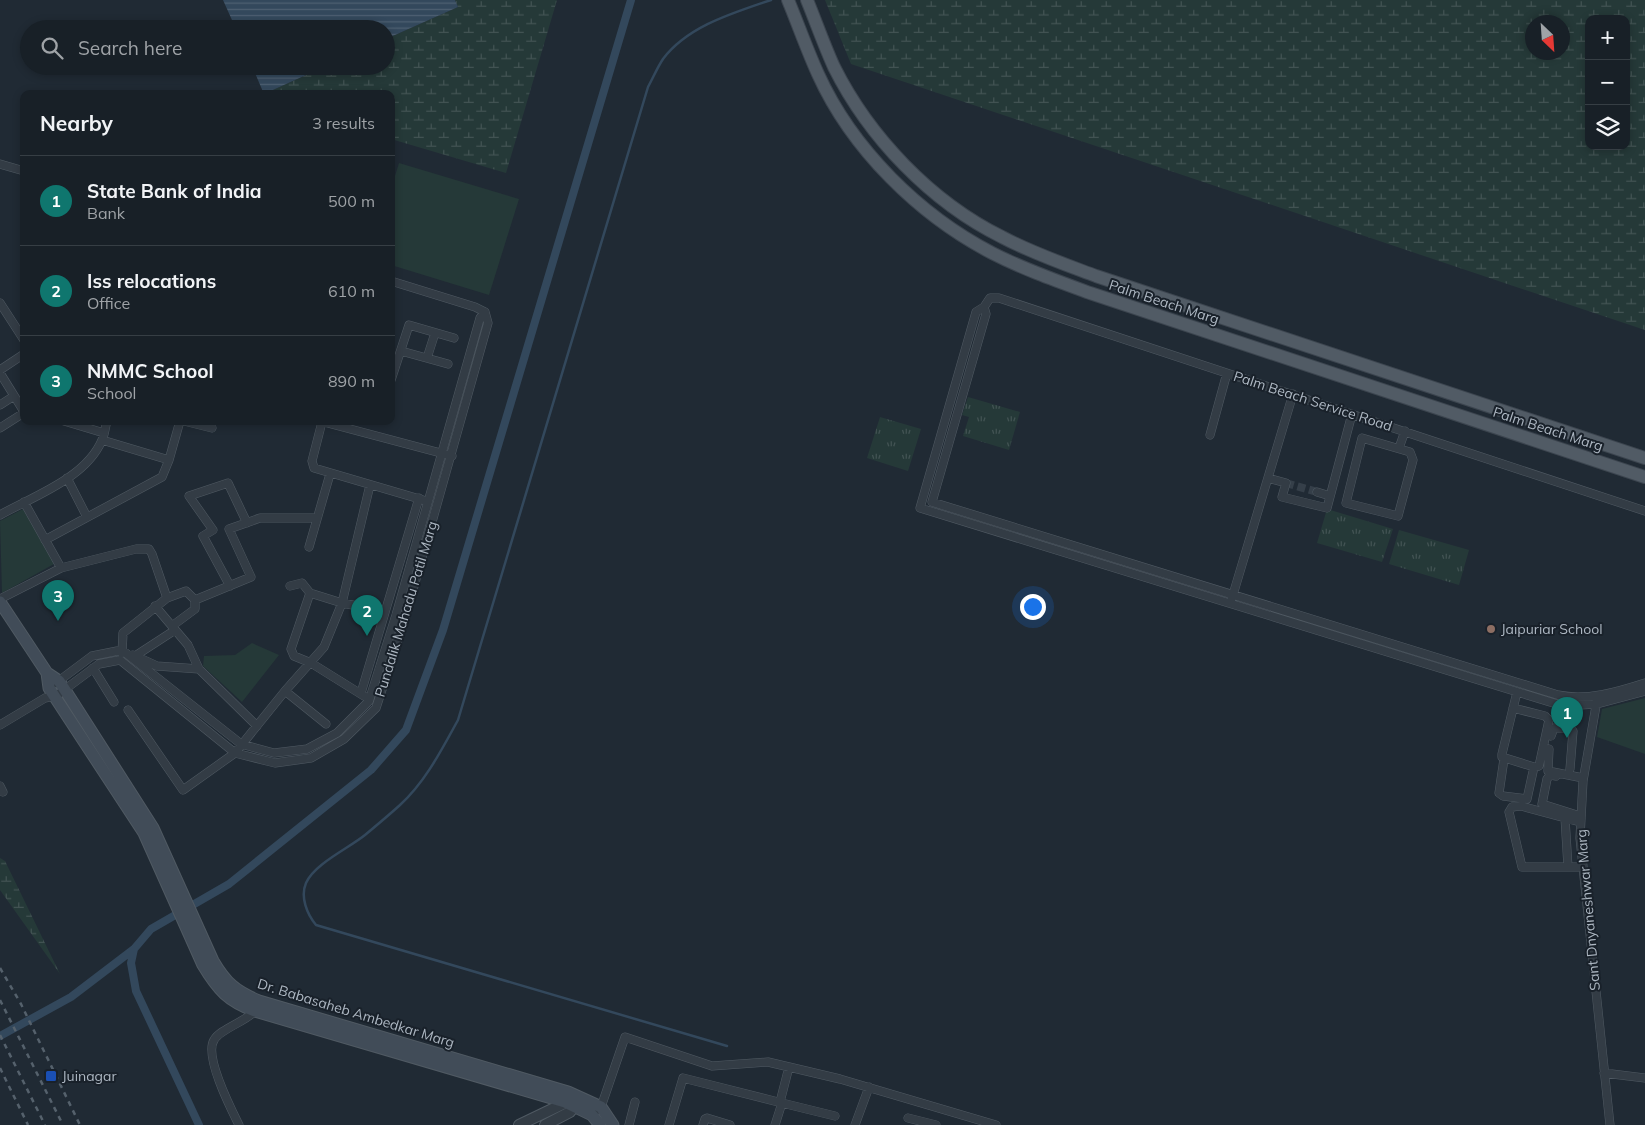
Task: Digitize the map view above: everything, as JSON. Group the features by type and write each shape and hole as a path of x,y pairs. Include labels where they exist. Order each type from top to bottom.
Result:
{"main road":[{"name":"Palm Beach Marg","path":"788,0 818,75 843,118 866,149 910,195 950,226 992,252 1036,273 1090,293 1645,477"},
{"name":"Palm Beach Marg","path":"807,0 834,67 858,108 880,137 922,182 960,212 1000,237 1096,276 1645,458"},
{"name":"Dr. Babasaheb Ambedkar Marg","path":"0,601 47,673 55,691 144,833 172,884 208,963 215,986 234,1003 256,1011 582,1097 613,1125"},
{"name":"Dr. Babasaheb Ambedkar Marg","path":"208,963 246,996 570,1104 597,1111"},
{"name":"Dr. Babasaheb Ambedkar Marg","path":"597,1111 600,1125"}],"street":[{"path":"0,164 20,170"},
{"path":"395,282 475,306 485,312"},
{"name":"Palm Beach Service Road","path":"984,307 990,298 999,298 1645,511"},
{"path":"0,303 20,334"},
{"path":"920,508 976,312 984,307 986,314 932,502"},
{"name":"Pundalik Mahadu Patil Marg","path":"122,650 240,744 274,753 307,749 337,733 369,701 429,501 440,453 480,318 485,312"},
{"name":"Pundalik Mahadu Patil Marg","path":"120,660 235,753 275,763 311,758 344,739 376,708 405,618 452,456 488,323 485,312"},
{"path":"395,368 410,325 454,338"},
{"path":"427,358 435,333"},
{"path":"401,351 448,364"},
{"path":"20,357 0,372 20,405"},
{"path":"1210,435 1228,373"},
{"path":"1232,599 1293,394"},
{"path":"0,405 14,396"},
{"path":"1268,478 1286,483 1282,497 1326,509 1352,414"},
{"path":"0,428 20,415"},
{"path":"74,425 170,460"},
{"path":"0,514 67,478 91,458 103,436 106,425"},
{"path":"45,540 162,477 170,460 179,425"},
{"path":"200,425 212,428"},
{"path":"320,425 312,461 317,470 437,504"},
{"path":"333,425 452,456"},
{"path":"1399,448 1405,431"},
{"path":"1362,438 1399,448 1410,452 1413,460 1398,516 1346,503 1362,438"},
{"path":"309,547 330,474"},
{"path":"67,478 88,518"},
{"path":"230,586 222,576 203,536 213,530 189,496 228,483 248,523"},
{"path":"128,710 183,790 235,753 240,744 324,647 342,603 370,485"},
{"path":"1317,492 1330,496"},
{"path":"361,693 419,498"},
{"path":"24,502 60,568"},
{"path":"920,508 932,502 1563,706 1597,704 1645,691"},
{"path":"920,508 1558,695 1579,698 1645,683"},
{"path":"194,600 251,577 229,529 260,518 317,518"},
{"path":"0,601 60,568 144,548 152,554 167,598"},
{"path":"290,586 302,584 310,593 342,603 384,611"},
{"path":"0,725 99,664 120,660 123,633 167,598 186,591 194,600 195,609 174,628 135,656"},
{"path":"310,593 291,649 294,656 311,663 361,693 376,708"},
{"path":"155,606 188,645 199,669 257,726"},
{"path":"55,691 92,656 122,650 157,666 199,669"},
{"path":"93,668 114,702"},
{"path":"285,691 326,724"},
{"path":"1517,692 1502,754 1504,759 1499,793 1503,796 1527,799 1534,767"},
{"name":"Sant Dnyaneshwar Marg","path":"1596,695 1597,704 1583,780 1580,838 1581,867 1610,1125"},
{"path":"1504,759 1534,767 1541,764 1549,720 1545,716 1513,708"},
{"path":"1570,769 1573,731 1569,728 1554,728 1548,771 1583,780"},
{"path":"1580,819 1545,806 1542,801 1548,776 1583,780"},
{"path":"1580,819 1565,818 1521,806 1512,807 1509,812 1522,867 1581,867"},
{"path":"1565,818 1568,867"},
{"path":"1566,838 1580,838"},
{"path":"238,1125 224,1094 212,1058 212,1046 218,1036 244,1021 256,1011"},
{"path":"597,1111 625,1038 712,1066 768,1062 870,1088 996,1125"},
{"path":"775,1125 789,1067"},
{"path":"1604,1073 1645,1078"},
{"path":"669,1125 683,1078 835,1116"},
{"path":"855,1125 870,1088"},
{"path":"519,1125 570,1104 582,1097"},
{"path":"629,1125 635,1102"},
{"path":"545,1125 570,1112 570,1104"},
{"path":"703,1125 705,1118 707,1118 730,1125"},
{"path":"908,1118 936,1125"}],"green space":[{"path":"455,0 557,0 506,173 395,140 395,90 273,90 306,75 395,75 395,35 458,7"},
{"path":"825,0 1645,0 1645,330 851,64"},
{"path":"399,163 519,199 489,295 395,266 395,176"},
{"path":"968,397 1020,412 1009,450 963,436 969,417 962,415"},
{"path":"880,417 921,429 908,471 867,458"},
{"path":"23,509 54,564 2,593 0,521"},
{"path":"1327,509 1393,529 1382,562 1317,543"},
{"path":"1399,530 1469,550 1459,585 1389,564"},
{"path":"252,643 279,655 242,702 203,666 204,656 235,655"},
{"path":"1645,698 1645,754 1597,737 1602,709"},
{"path":"0,858 5,861 60,974 0,890"}],"water":[{"path":"223,0 455,0 458,7 395,35 395,20 232,20"},
{"path":"256,75 306,75 273,90 262,90"}],"waterway":[{"path":"199,1125 136,991 131,963 134,949 151,929 229,884 371,770 406,730 443,630 631,0"},
{"path":"727,1046 316,925 307,911 304,900 304,888 316,869 365,835 409,796 433,764 458,720 648,87 657,69 673,48 698,29 771,0"},
{"path":"0,1036 71,997 134,949"}],"tunnel":[{"path":"1286,483 1317,492"}],"railway":[{"path":"0,968 21,1004 80,1125"},
{"path":"0,1000 63,1125"},
{"path":"0,1035 45,1125"},
{"path":"0,1068 28,1125"}],"place":[{"name":"NMMC School","path":"58,621"},
{"name":"Jaipuriar School","path":"1491,629"},
{"name":"Iss relocations","path":"367,636"},
{"name":"State Bank of India","path":"1567,738"},
{"name":"Juinagar","path":"51,1076"}]}
